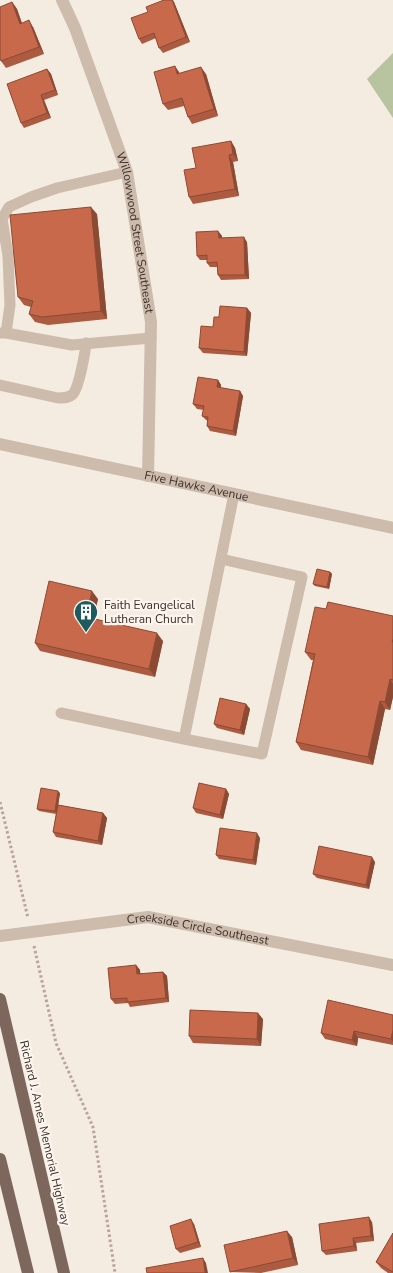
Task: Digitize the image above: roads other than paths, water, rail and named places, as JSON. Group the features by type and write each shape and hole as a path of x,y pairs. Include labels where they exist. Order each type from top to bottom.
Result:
{"main road":[{"name":"Richard J. Ames Memorial Highway","path":"0,999 64,1273"},
{"path":"0,1159 28,1273"}],"street":[{"name":"Willowwood Street Southeast","path":"62,0 75,28 127,172 151,322 148,476"},
{"name":"Five Hawks Avenue","path":"0,444 393,528"},
{"name":"Creekside Circle Southeast","path":"0,936 148,917 393,965"}],"lane":[{"path":"127,172 57,188 9,207 2,219 8,256 10,305 3,333 72,344 151,338"},
{"path":"0,386 58,398 67,398 74,393 84,361 86,343"},
{"path":"184,739 234,494"},
{"path":"61,713 262,754 302,577 221,559"}],"place":[{"name":"Faith Evangelical Lutheran Church","path":"86,633"}]}
